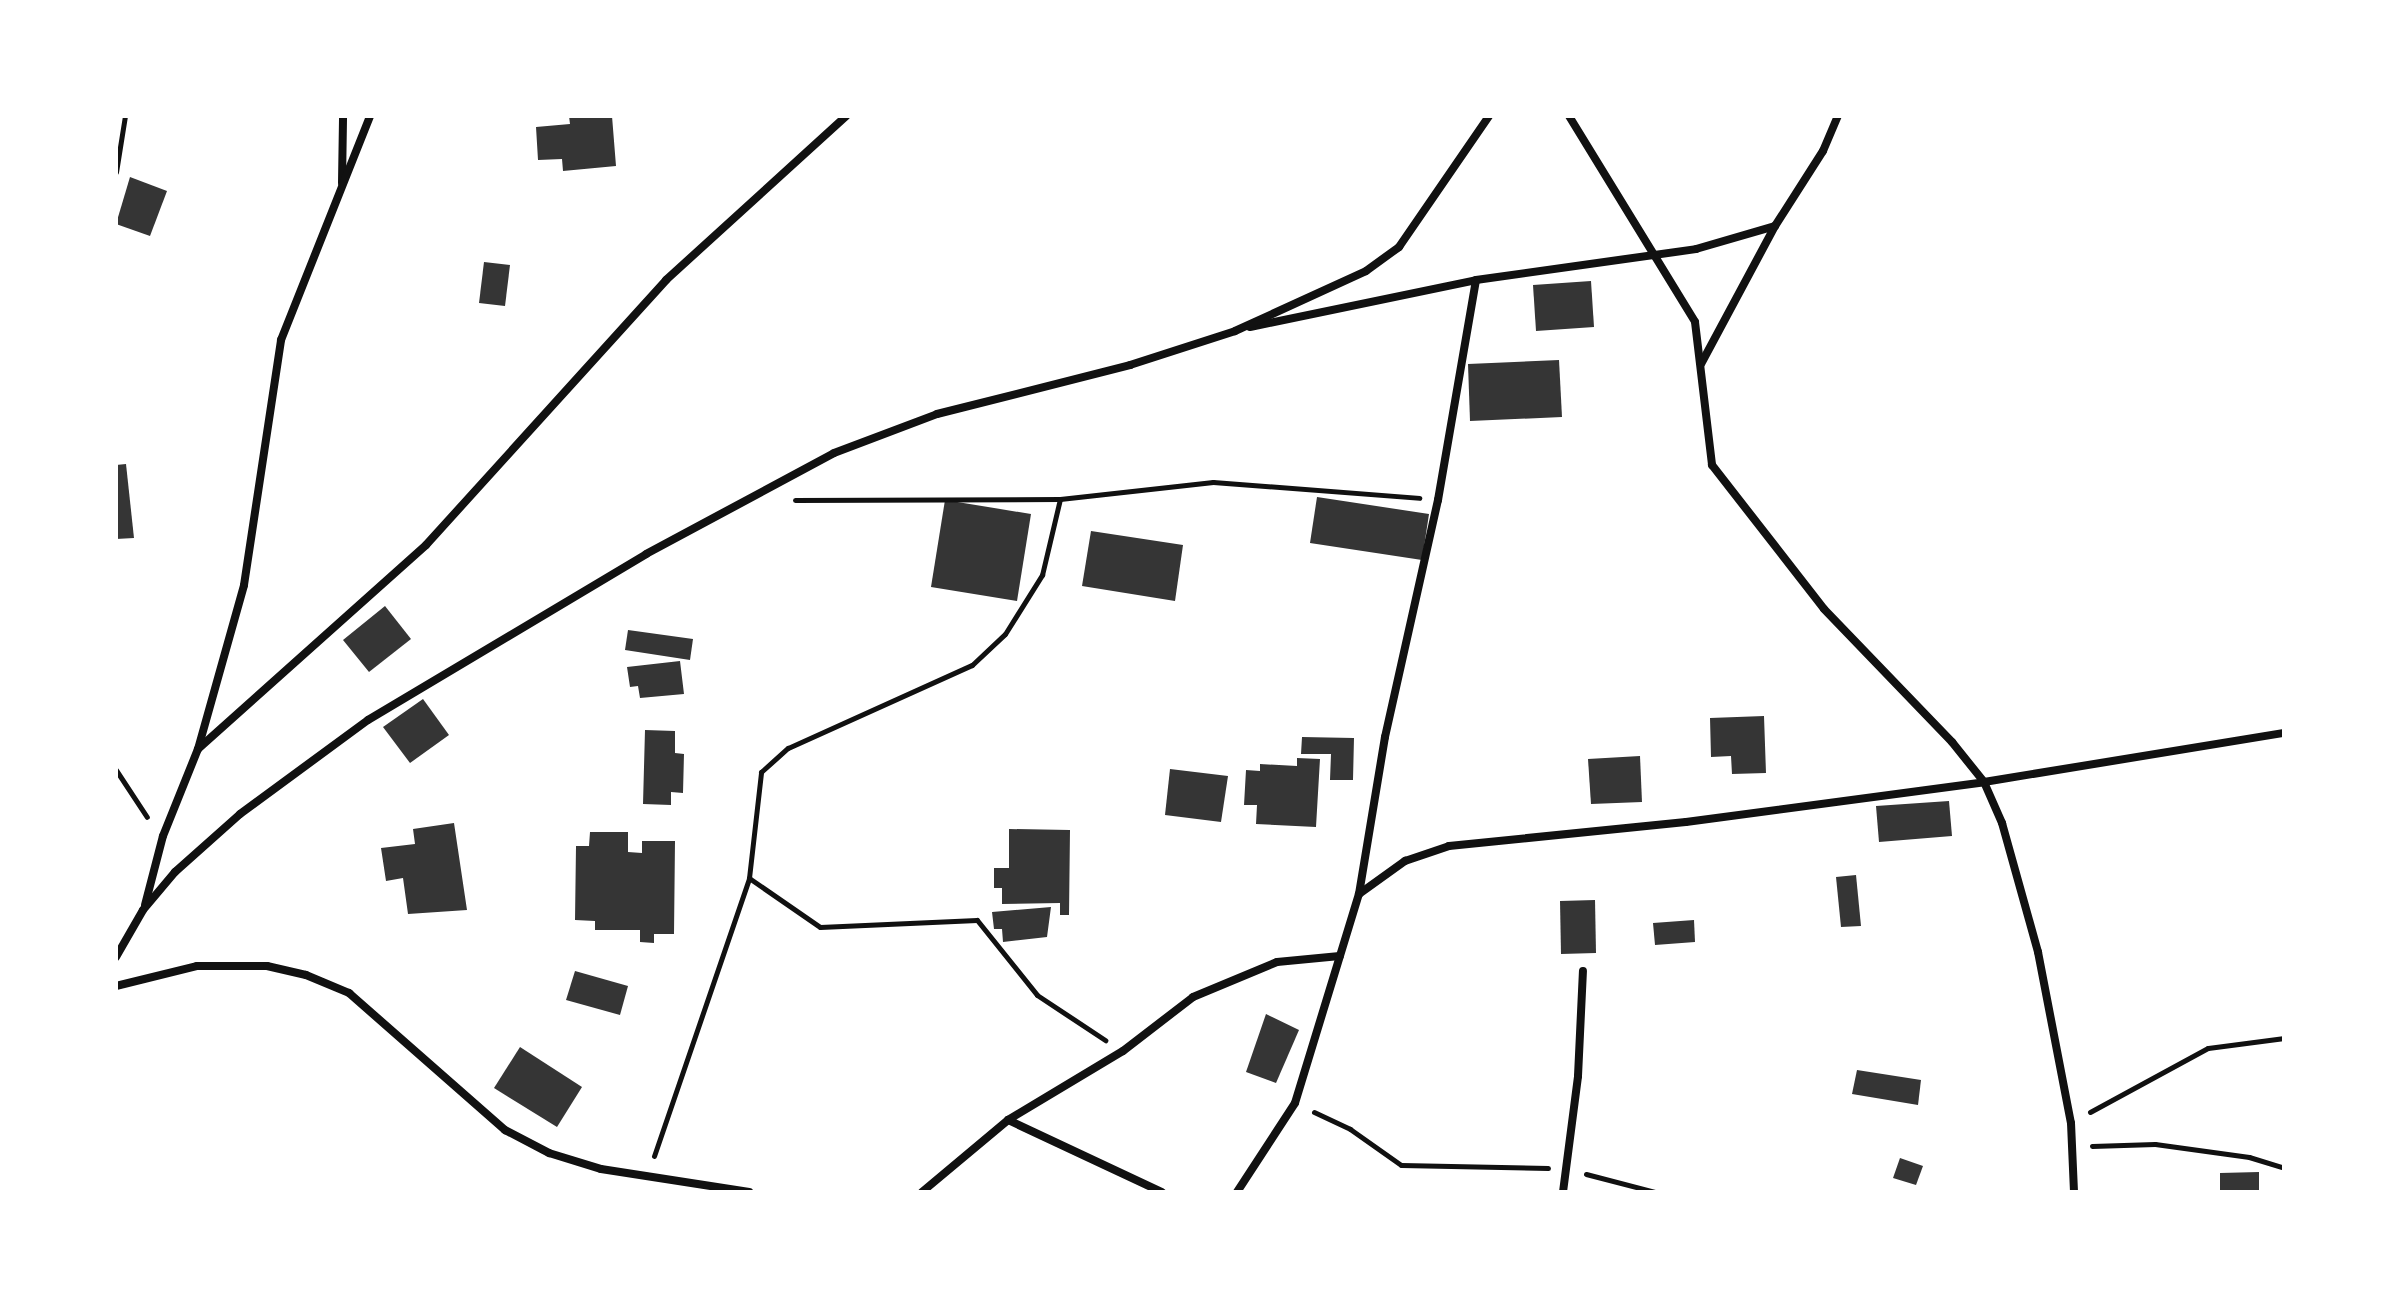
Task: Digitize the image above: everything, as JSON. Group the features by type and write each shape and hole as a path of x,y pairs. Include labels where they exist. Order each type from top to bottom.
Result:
{"street":[{"path":"341,191 343,116"},
{"path":"143,910 163,836 198,749 244,585 281,340 370,116"},
{"path":"198,749 426,545 656,290 751,197 846,116"},
{"path":"1235,331 1366,271 1399,247 1489,116"},
{"path":"1569,116 1652,257 1695,322 1708,454 1718,475 1824,609 1952,742 1984,782 2002,823 2038,952 2071,1123 2074,1192"},
{"path":"1701,364 1775,226 1823,151 1838,116"},
{"path":"116,957 143,910 175,872 240,814 368,720 746,500 834,453 937,414 1130,365 1235,331 1476,280 1652,257 1775,226"},
{"path":"1237,1192 1295,1103 1359,894 1385,737 1438,500 1476,280"},
{"path":"1359,894 1405,861 1449,846 1686,822 1984,782 2284,733"},
{"path":"922,1192 1008,1120 1123,1051 1193,997 1237,975 1277,962 1340,956"},
{"path":"116,986 197,966 267,966 306,975 349,993 389,1023 433,1071 505,1130 549,1153 647,1176 749,1192"},
{"path":"1563,1192 1568,1169 1583,971"},
{"path":"1008,1120 1162,1192"}],"path":[{"path":"116,172 125,116"},
{"path":"746,500 1060,499 1213,482 1438,500"},
{"path":"647,1176 749,878 761,772 788,748 972,665 1005,634 1042,575 1060,499"},
{"path":"116,770 163,836"},
{"path":"749,878 820,927 977,920 1037,995 1123,1051"},
{"path":"2071,1123 2208,1048 2284,1038"},
{"path":"1295,1103 1350,1129 1401,1165 1505,1164 1568,1169 1655,1192"},
{"path":"2072,1147 2155,1144 2249,1157 2284,1168"}],"building":[{"path":"569,116 612,116 616,166 563,171 562,159 538,160 536,127 570,124"},
{"path":"130,177 167,191 150,236 116,224"},
{"path":"484,262 510,265 505,306 479,303"},
{"path":"1591,281 1594,327 1536,331 1533,285"},
{"path":"1559,360 1562,417 1470,421 1468,364"},
{"path":"126,464 134,538 116,539 116,465"},
{"path":"1317,497 1429,514 1422,560 1310,543"},
{"path":"945,500 1031,514 1017,601 931,587"},
{"path":"1091,531 1183,545 1175,601 1082,586"},
{"path":"385,606 411,639 369,672 343,640"},
{"path":"628,630 693,639 690,660 625,650"},
{"path":"680,661 684,694 640,698 638,686 630,687 627,667"},
{"path":"423,699 449,735 410,763 383,727"},
{"path":"1764,716 1766,773 1732,774 1731,756 1711,757 1710,718"},
{"path":"645,730 675,731 675,753 684,754 683,793 671,792 671,805 643,804"},
{"path":"1302,737 1354,738 1353,780 1330,780 1331,754 1301,754"},
{"path":"1640,756 1642,802 1591,804 1588,759"},
{"path":"1297,758 1320,759 1316,827 1256,824 1257,805 1244,805 1246,770 1260,771 1260,764 1297,766"},
{"path":"1170,769 1228,776 1221,822 1165,815"},
{"path":"1949,801 1952,836 1879,842 1876,806"},
{"path":"454,823 467,910 408,914 403,878 386,881 381,848 415,844 413,829"},
{"path":"1009,829 1070,830 1069,915 1060,915 1060,903 1002,904 1002,888 994,888 994,868 1009,868"},
{"path":"590,832 628,832 628,852 642,853 642,841 675,841 674,934 654,934 654,943 640,942 640,930 595,930 595,921 575,920 576,846 589,846"},
{"path":"1856,875 1861,926 1841,927 1836,877"},
{"path":"1595,900 1596,953 1561,954 1560,901"},
{"path":"1051,907 1047,937 1003,942 1002,929 994,929 992,912"},
{"path":"1694,920 1695,942 1655,945 1653,923"},
{"path":"575,971 628,986 620,1015 566,1000"},
{"path":"1266,1014 1299,1030 1276,1083 1246,1072"},
{"path":"520,1047 582,1087 557,1127 494,1088"},
{"path":"1857,1070 1921,1080 1918,1105 1852,1094"},
{"path":"1900,1158 1923,1166 1916,1185 1893,1178"},
{"path":"2259,1172 2259,1192 2220,1192 2220,1173"}]}
